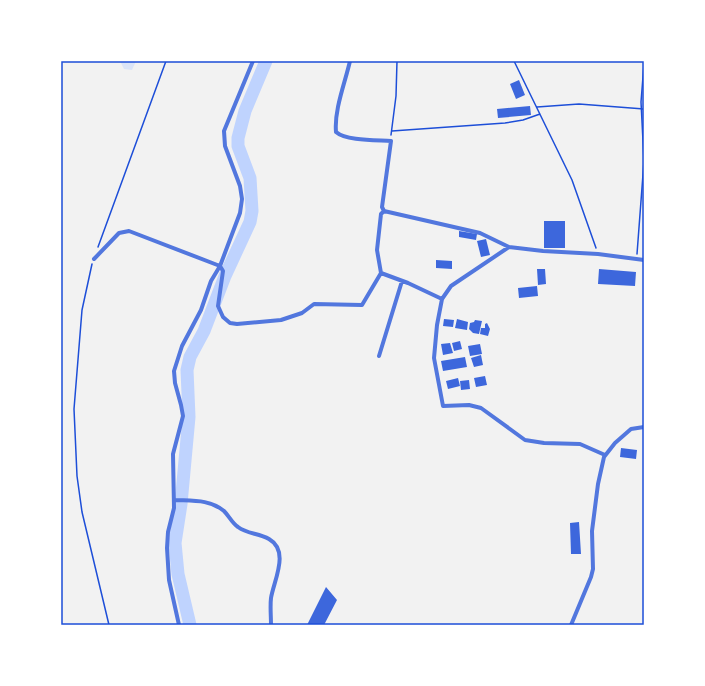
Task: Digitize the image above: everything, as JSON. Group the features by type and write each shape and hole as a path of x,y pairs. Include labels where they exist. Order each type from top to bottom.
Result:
{"street":[{"path":"178,625 169,580 166,548 174,508 173,454 183,416 175,383 174,371 182,346 201,310 211,281 220,266 240,213 242,199 240,186 226,146 224,131 253,61"},
{"path":"350,61 337,110 335,124 336,132 338,135 347,137 391,141 382,207 384,211"},
{"path":"94,259 118,232 129,231 220,266 223,271 218,306 222,317 230,323 237,324 281,320 302,313 314,304 362,305 381,273 377,250 381,214 384,211"},
{"path":"384,211 480,233 509,247 543,251 598,254 644,260"},
{"path":"509,247 451,286 442,299 437,325 434,358 443,406 469,405 481,408 525,440 544,443 580,444 605,455"},
{"path":"381,273 442,299"},
{"path":"379,356 402,281"},
{"path":"571,625 593,569 592,531 598,484 605,455 615,443 631,429 644,427"},
{"path":"174,500 213,503 223,510 238,527 250,533 270,539 277,547 280,554 279,568 271,598 271,625"}],"path":[{"path":"109,625 82,512 77,476 74,409 82,310 94,259 103,230 166,61"},
{"path":"397,61 396,96 392,132 505,123 523,120 540,114"},
{"path":"514,61 572,180 598,254"},
{"path":"636,260 644,161 644,64"},
{"path":"537,107 580,104 643,108"}],"shaded area":[{"path":"120,61 136,61 132,70 124,69"}],"building":[{"path":"519,80 525,95 516,99 510,84"},
{"path":"530,106 531,115 498,118 497,109"},
{"path":"544,221 565,221 565,248 544,248"},
{"path":"459,231 477,234 476,240 459,237"},
{"path":"486,239 490,255 481,257 477,241"},
{"path":"436,260 452,261 452,269 436,268"},
{"path":"537,269 545,269 546,284 538,285"},
{"path":"599,269 636,272 635,286 598,284"},
{"path":"537,286 538,296 519,298 518,288"},
{"path":"444,319 454,320 453,327 443,326"},
{"path":"457,319 468,322 467,330 455,328"},
{"path":"475,320 482,321 479,334 473,333 469,329 470,323 474,322"},
{"path":"487,323 490,329 488,336 480,334 481,328 485,328 485,324"},
{"path":"460,341 462,349 454,351 452,343"},
{"path":"450,343 453,353 443,355 441,344"},
{"path":"480,344 482,354 470,356 468,346"},
{"path":"481,355 483,365 474,367 471,358"},
{"path":"465,357 467,367 443,371 441,361"},
{"path":"485,376 487,385 476,387 474,378"},
{"path":"458,378 460,386 448,389 446,381"},
{"path":"469,380 470,389 461,390 460,381"},
{"path":"621,448 637,450 636,459 620,457"},
{"path":"579,522 581,554 571,554 570,523"},
{"path":"326,587 337,600 324,625 307,625"}],"waterway":[{"path":"190,625 178,574 175,543 181,504 189,417 187,370 190,357 204,331 225,276 250,222 252,211 250,178 238,146 238,138 245,111 266,61"}]}
